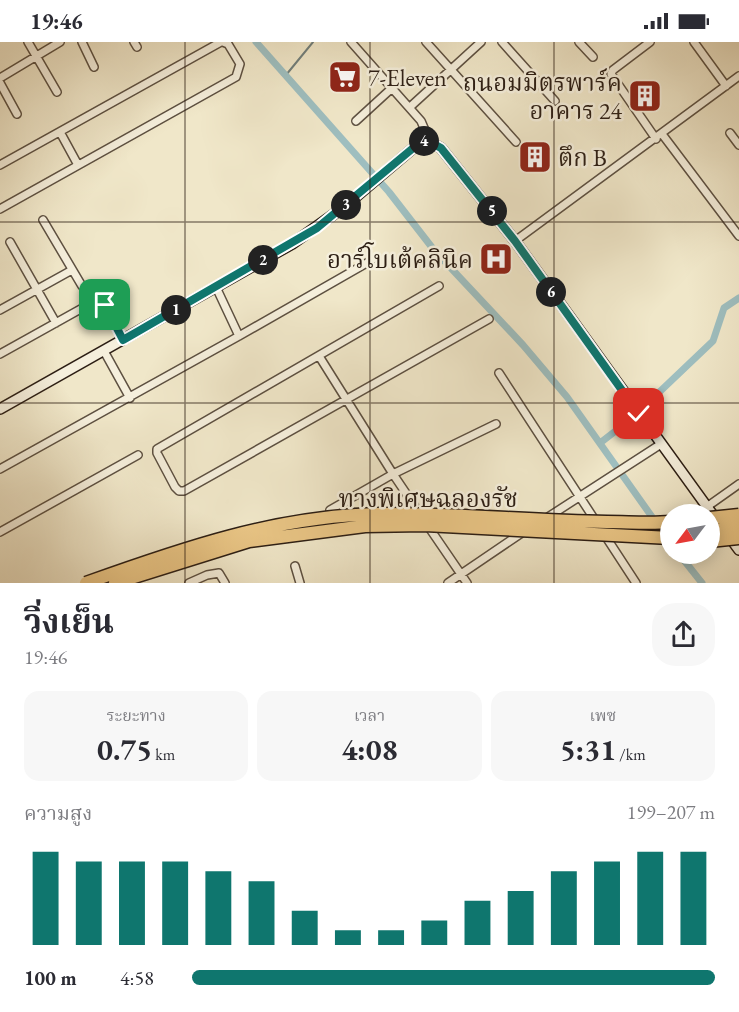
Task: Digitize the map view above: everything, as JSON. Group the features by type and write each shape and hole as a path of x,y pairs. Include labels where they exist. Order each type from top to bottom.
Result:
{"highway":[{"path":"720,513 739,515"},
{"name":"ทางพิเศษฉลองรัช","path":"86,583 182,549 245,531 346,516 432,514 575,522 660,522"},
{"name":"ทางพิเศษฉลองรัช","path":"115,583 249,541 365,526 425,525 660,537"},
{"path":"720,529 739,526"},
{"path":"720,540 739,538"}],"main road":[{"path":"0,409 311,231 418,144 430,142 441,148 515,241 703,504"},
{"path":"720,526 739,550"}],"street":[{"path":"28,42 57,92"},
{"path":"0,78 60,42"},
{"path":"82,42 94,67"},
{"path":"0,165 222,42 240,64 236,77 0,209"},
{"path":"351,42 410,107 421,121 430,142"},
{"path":"426,42 516,142"},
{"path":"410,107 481,42"},
{"path":"502,42 555,100"},
{"path":"579,42 593,57"},
{"path":"650,42 613,70 611,74 739,236"},
{"path":"694,42 726,86"},
{"path":"515,241 739,77"},
{"path":"0,83 17,114"},
{"path":"356,121 392,88"},
{"path":"60,132 78,165"},
{"path":"730,133 739,145"},
{"path":"43,220 82,286"},
{"path":"10,242 56,324"},
{"path":"0,469 372,260"},
{"path":"1,308 72,270"},
{"path":"439,286 157,449 175,487 179,491 184,491 489,319"},
{"path":"216,287 239,336"},
{"path":"0,354 95,301 102,301 123,340"},
{"path":"104,351 130,398"},
{"path":"319,356 393,474 467,583"},
{"path":"499,373 636,583"},
{"path":"330,510 393,474 496,424"},
{"path":"448,583 661,444"},
{"path":"0,532 138,455"},
{"path":"718,504 739,484"},
{"path":"295,566 300,583"},
{"path":"189,583 219,573 225,583"}],"waterway":[{"path":"256,42 389,192 434,250 523,345 567,397 660,528"},
{"path":"286,75 313,42"},
{"path":"600,443 631,419 713,341 724,308 739,298"},
{"path":"687,564 702,583"}],"place":[{"name":"7-Eleven","path":"345,77"},
{"name":"ถนอมมิตรพาร์ค อาคาร 24","path":"645,96"},
{"name":"ตึก B","path":"535,157"},
{"name":"อาร์โบเต้คลินิค","path":"496,259"}],"route":[{"path":"105,305 123,340 317,228 418,144 424,141 430,142 441,148 508,232 639,414"}]}
